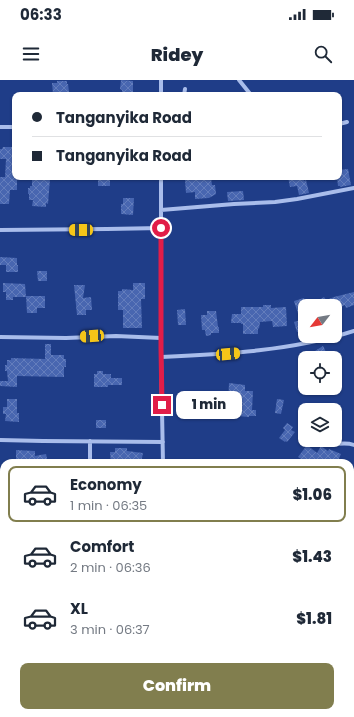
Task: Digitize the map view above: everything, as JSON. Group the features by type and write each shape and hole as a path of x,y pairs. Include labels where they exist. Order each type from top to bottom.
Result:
{"street":[{"path":"161,80 161,92"},
{"path":"239,80 249,92"},
{"path":"342,123 347,122"},
{"path":"0,127 12,127"},
{"path":"161,180 161,357 163,459"},
{"path":"161,210 275,202 354,188"},
{"path":"0,230 161,228"},
{"path":"161,357 216,355 266,350 310,343 354,332"},
{"path":"0,337 66,338 116,336 161,338"},
{"path":"0,440 163,442"},
{"path":"90,441 90,459"},
{"path":"342,443 354,445"}],"building":[{"path":"121,80 133,81 133,92 122,92 120,89"},
{"path":"57,81 67,81 69,92 53,92 52,83 57,83"},
{"path":"3,147 12,147 12,180 17,180 17,190 10,190 9,204 0,204 0,177 5,177 6,159 0,159 0,149"},
{"path":"348,169 351,185 338,186 337,180 342,180 342,170"},
{"path":"32,180 50,180 48,204 46,203 46,207 32,206 33,200 29,200 28,188 32,186"},
{"path":"98,180 110,180 110,186 98,186"},
{"path":"185,180 211,180 212,185 215,185 216,194 209,198 195,199 195,192 186,193"},
{"path":"289,180 306,180 309,193 299,195 297,186 290,187"},
{"path":"243,191 244,200 228,201 227,192"},
{"path":"123,198 134,198 133,215 121,214 121,204 123,204"},
{"path":"0,257 17,258 18,272 6,272 6,265 0,265"},
{"path":"37,271 47,271 47,281 38,281"},
{"path":"3,283 25,284 26,297 13,297 13,300 6,300 6,292 3,292"},
{"path":"133,283 145,283 145,299 141,299 142,328 123,328 123,310 118,310 118,291 122,291 122,289 133,290"},
{"path":"74,285 85,285 83,298 91,297 92,310 86,310 86,315 77,315"},
{"path":"354,292 354,305 346,308 345,305 342,306 342,299 329,299"},
{"path":"26,296 45,296 45,308 37,308 37,313 27,313"},
{"path":"298,300 298,314 294,301"},
{"path":"263,305 271,305 271,308 286,307 287,326 273,327 272,321 260,322 258,334 243,334 243,324 231,323 232,314 241,314 241,307 263,307"},
{"path":"185,309 186,325 178,325 177,310"},
{"path":"207,311 216,311 219,333 211,333 211,335 206,336 205,330 202,330 201,315 207,315"},
{"path":"298,321 298,332 297,332 294,322"},
{"path":"45,344 51,344 51,355 64,355 64,359 66,359 66,367 64,367 64,377 17,376 17,387 0,386 0,381 8,381 7,371 5,371 7,360 11,360 11,358 45,359"},
{"path":"323,346 326,351 315,351"},
{"path":"97,371 103,371 103,374 111,374 111,378 122,378 122,385 94,387 94,374 97,374"},
{"path":"229,383 245,385 245,391 253,391 252,410 256,410 256,416 237,416 237,407 228,406"},
{"path":"7,399 17,399 17,413 19,413 19,422 5,421 6,414 3,414 3,407 7,407"},
{"path":"277,399 284,400 281,414 275,413"},
{"path":"96,420 106,420 106,428 96,428"},
{"path":"287,423 293,427 291,430 295,432 287,442 285,442 279,438 285,430 283,428"},
{"path":"306,447 310,447 317,453 320,447 322,447 328,451 329,449 341,454 339,459 301,459 298,457"},
{"path":"115,448 127,448 127,451 143,453 142,459 111,459 110,452 115,452"},
{"path":"16,450 35,451 35,456 46,454 47,459 16,459"}],"route":[{"path":"161,228 162,405"}]}
